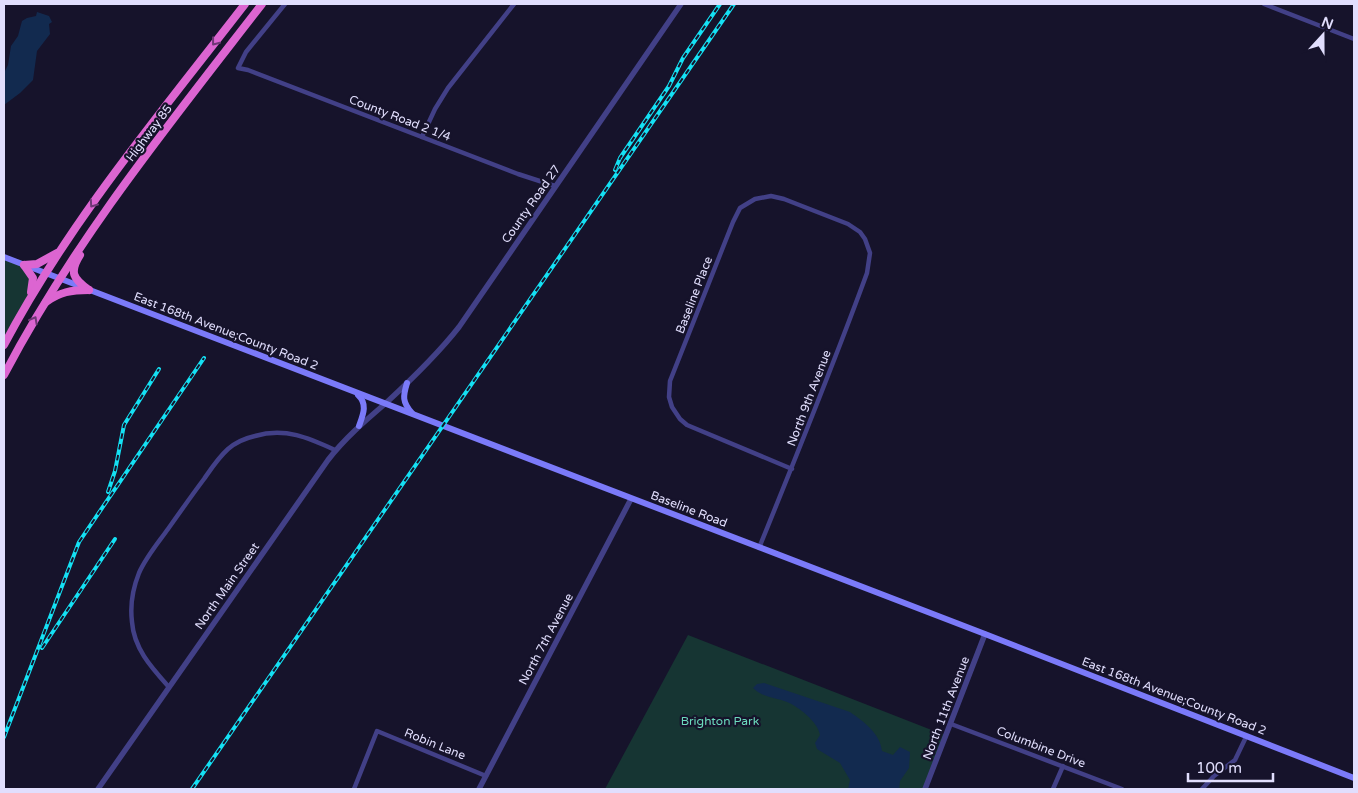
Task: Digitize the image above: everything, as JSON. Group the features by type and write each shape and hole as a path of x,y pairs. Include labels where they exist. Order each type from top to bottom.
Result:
{"highway":[{"name":"Highway 85","path":"26,305 106,185 244,4"},
{"name":"Highway 85","path":"4,375 59,278 88,238 96,223 262,4"},
{"path":"88,238 73,268 76,280 88,290"},
{"path":"24,265 42,263 61,251"},
{"path":"4,345 26,305 33,281 31,274 24,265"},
{"path":"43,305 63,292 88,290"}],"main road":[{"name":"East 168th Avenue;County Road 2","path":"4,257 384,404"},
{"path":"407,383 403,395 404,402 415,416"},
{"path":"356,393 364,404 364,411 359,426"},
{"name":"Baseline Road","path":"384,404 985,634"},
{"name":"East 168th Avenue;County Road 2","path":"985,634 1354,778"}],"street":[{"name":"County Road 2 1/4","path":"285,4 246,52 238,68 248,70 539,182 555,186"},
{"path":"422,137 435,109 448,88 514,4"},
{"name":"County Road 27","path":"384,404 440,350 459,327 681,4"},
{"path":"1264,4 1354,38"},
{"name":"Baseline Place","path":"792,468 687,425 680,419 672,407 669,397 670,381 733,222 740,208 747,203 754,199 771,196 784,199 836,219 854,227 860,232 865,238 870,253"},
{"name":"North 9th Avenue","path":"759,548 816,408 867,273 870,253"},
{"name":"North Main Street","path":"98,789 335,450 384,404"},
{"path":"169,687 152,668 138,646 132,622 132,603 135,585 145,562 183,507 228,449 255,436 270,432 286,432 309,438 335,450"},
{"name":"North 7th Avenue","path":"479,789 631,499"},
{"name":"North 11th Avenue","path":"925,789 985,634"},
{"name":"Columbine Drive","path":"951,724 1122,789"},
{"name":"Robin Lane","path":"354,789 377,731 486,776"},
{"path":"1202,789 1214,776 1235,760 1246,737"},
{"path":"1053,789 1063,766"}],"green space":[{"path":"4,257 24,265 33,288 4,345"},
{"name":"Brighton Park","path":"688,635 947,736 926,789 605,789"}],"water":[{"path":"37,12 49,16 52,22 49,24 50,34 37,51 33,80 4,105 4,73 8,65 11,46 18,36 22,21 36,16"},
{"path":"764,683 850,712 875,733 882,751 893,755 900,747 910,752 909,768 900,781 899,789 848,789 850,780 840,763 817,749 815,743 820,735 816,725 792,704 765,696 753,688 757,684"}],"railway":[{"path":"615,170 620,158 669,86 683,58 720,4"},
{"path":"192,789 734,4"},
{"path":"4,737 79,542 204,358"},
{"path":"108,492 115,471 124,425 159,369"},
{"path":"42,648 115,539"}]}
